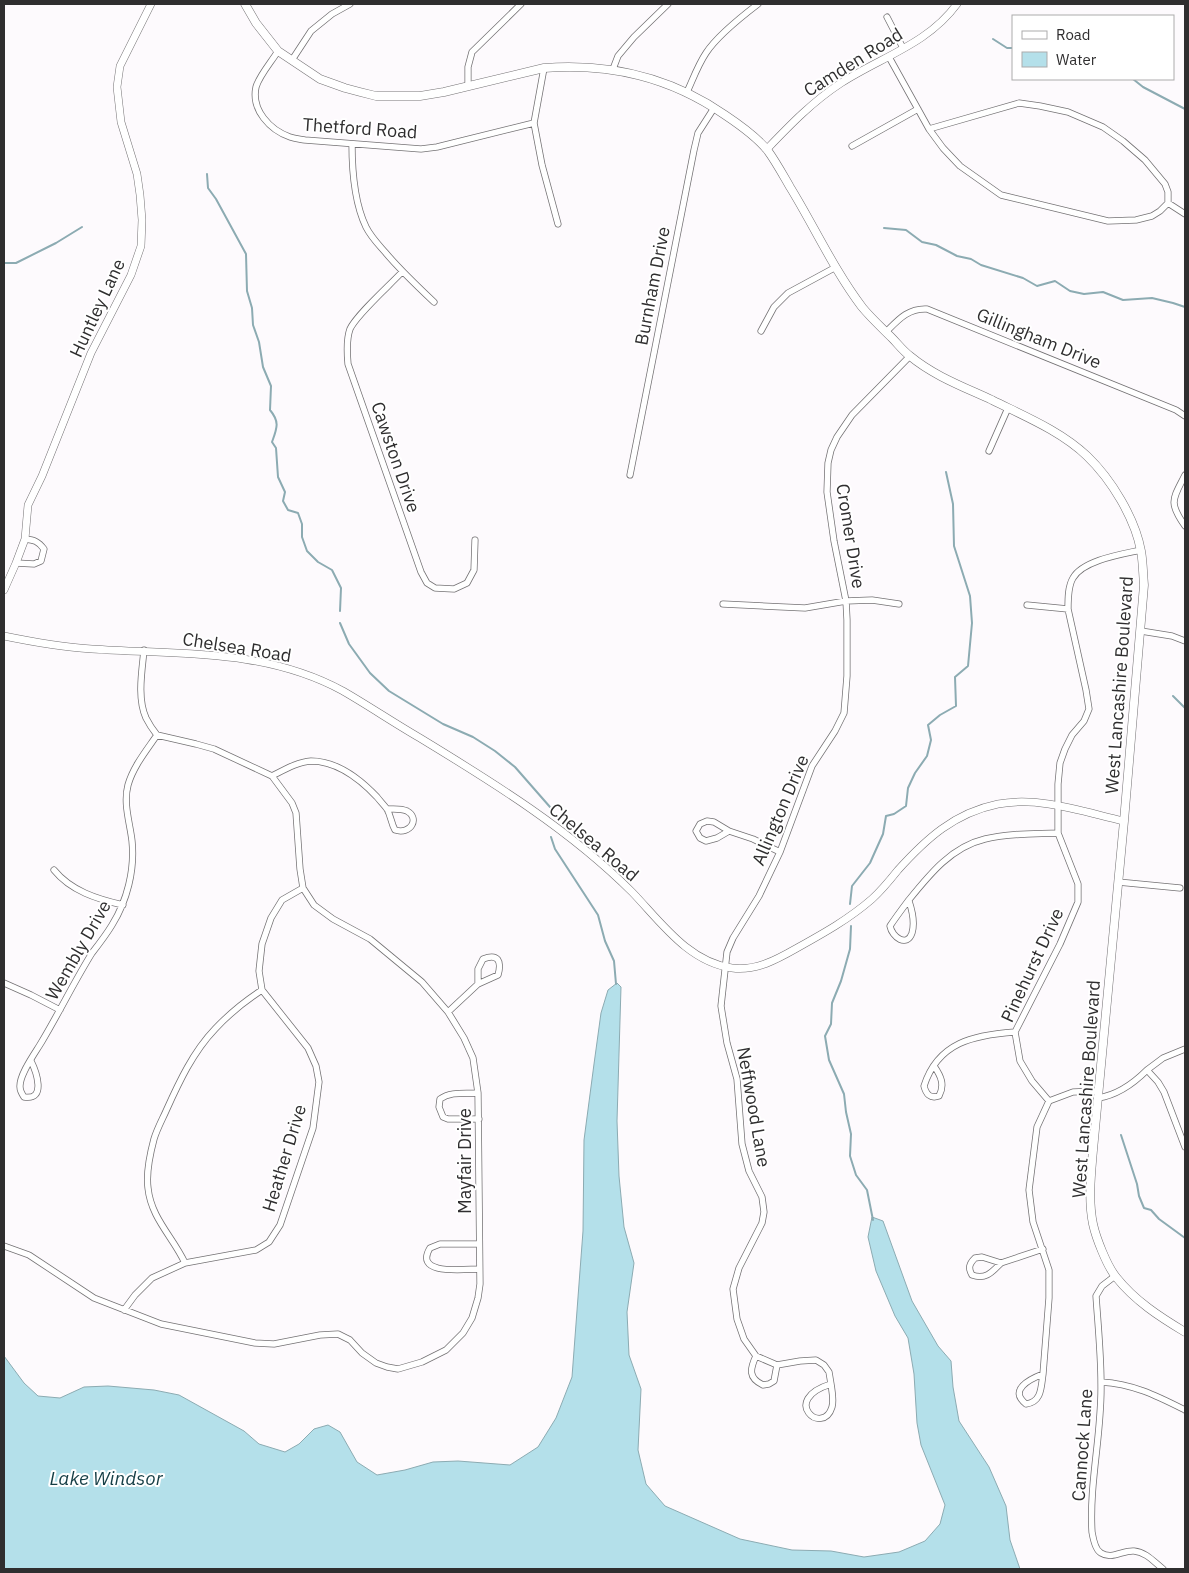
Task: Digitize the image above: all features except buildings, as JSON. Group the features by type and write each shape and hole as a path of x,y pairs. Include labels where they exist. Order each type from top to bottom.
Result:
{"main road":[{"name":"West Lancashire Boulevard","path":"245,4 256,23 278,51 320,79 376,96 420,96 544,68 595,67 613,69 650,78 687,92 740,125 767,149 804,209 836,267 863,308 910,356 940,376 1043,425 1064,438 1092,461 1106,478 1121,501 1134,529 1141,550 1144,585 1090,1188 1093,1224 1115,1276 1145,1306 1185,1332"}],"street":[{"name":"Huntley Lane","path":"4,590 25,538 28,505 42,476 95,345 132,275 141,246 142,220 137,174 121,122 117,87 120,66 151,4"},
{"path":"292,60 311,31 332,14 350,4"},
{"path":"468,85 468,67 472,52 521,4"},
{"path":"613,69 618,56 634,37 668,4"},
{"path":"687,92 697,68 707,51 736,21 758,4"},
{"name":"Camden Road","path":"767,149 812,104 842,83 934,30 957,4"},
{"path":"887,17 903,48"},
{"name":"Thetford Road","path":"278,51 256,85 254,99 258,111 265,120 290,138 421,149 437,148 534,122"},
{"path":"889,57 929,129 951,158 986,186 1001,195 1108,221 1136,220 1152,216 1168,203 1168,192 1165,184 1145,160 1124,141 1103,127 1068,112 1019,103 929,129"},
{"path":"544,68 534,122 542,165 558,224"},
{"name":"Burnham Drive","path":"630,475 698,133 714,108"},
{"path":"852,146 918,109"},
{"path":"352,144 352,171 356,194 366,226 402,272 434,302"},
{"path":"1168,203 1185,214"},
{"path":"761,331 774,307 788,293 836,267"},
{"name":"Cawston Drive","path":"402,272 350,328 348,364 418,564 427,583 436,588 454,589 467,583 474,570 475,540"},
{"name":"Gillingham Drive","path":"886,332 902,316 910,311 919,308 927,309 1176,410 1185,416"},
{"name":"Cromer Drive","path":"846,600 834,542 827,492 830,456 837,437 852,415 910,356"},
{"path":"989,451 1008,408"},
{"path":"1185,475 1174,495 1178,516 1185,526"},
{"path":"16,563 34,564 41,561 44,549 39,543 25,538"},
{"path":"1027,605 1068,608 1073,578 1078,572 1108,557 1141,550"},
{"path":"723,604 805,608 846,600 872,600 899,604"},
{"name":"Allington Drive","path":"725,967 727,952 733,938 759,896 780,852 812,766 835,731 844,713 847,676 846,600"},
{"name":"Pinehurst Drive","path":"1049,1101 1032,1081 1020,1061 1015,1032 1060,944 1078,902 1078,884 1058,832 1057,806 1060,763 1069,742 1084,721 1089,709 1068,608"},
{"path":"1140,631 1172,636 1185,641"},
{"name":"Chelsea Road","path":"4,636 34,642 91,649 186,653 258,661 304,673 343,691 464,765 558,829 607,868 677,940 699,957 725,967 737,969 756,968 790,952 844,921 875,897 918,848 941,828 971,812 998,804 1028,802 1057,806 1124,821"},
{"path":"144,650 142,704 146,718 157,735"},
{"name":"Mayfair Drive","path":"4,1246 29,1255 94,1298 161,1324 255,1343 274,1344 320,1335 338,1334 350,1340 362,1353 376,1363 398,1370 422,1362 446,1350 463,1333 472,1318 478,1298 480,1244 478,1093 473,1058 464,1038 448,1012 422,982 370,939 334,919 314,905 303,888 296,814 292,803 272,776 214,749 157,735"},
{"name":"Wembly Drive","path":"31,1061 38,1079 38,1087 35,1095 29,1098 24,1097 21,1092 22,1077 31,1061 60,1010 93,953 123,905 132,866 132,841 127,808 128,784 139,762 157,735"},
{"path":"272,776 299,763 311,761 333,765 363,782 387,809 391,824 395,830 401,832 408,830 412,826 413,820 410,813 405,809 387,809"},
{"path":"729,831 717,838 706,841 700,838 696,831 700,824 707,821 714,822 729,831 780,852"},
{"path":"909,901 912,910 912,933 907,939 903,940 896,938 890,926 923,882 945,860 968,845 984,839 999,836 1058,832"},
{"path":"54,870 63,881 78,890 100,900 123,905"},
{"path":"1118,882 1180,888"},
{"path":"185,1263 152,1208 148,1187 148,1168 154,1138 179,1082 200,1048 214,1029 243,1003 262,990 259,971 262,944 271,918 282,900 303,888"},
{"path":"448,1012 478,984 498,975 499,961 494,957 490,956 483,959 478,969 478,984"},
{"name":"Neffwood Lane","path":"725,967 721,1006 727,1043 737,1079 742,1144 749,1171 762,1198 764,1212 762,1223 740,1268 733,1289 737,1318 744,1339 756,1356"},
{"path":"4,984 60,1010"},
{"name":"Heather Drive","path":"124,1310 135,1295 152,1278 185,1263 256,1250 268,1242 280,1225 313,1128 319,1082 316,1066 308,1048 262,990"},
{"path":"934,1066 941,1077 942,1084 939,1096 935,1098 925,1092 924,1086 934,1066 947,1051 963,1041 986,1034 1015,1032"},
{"path":"1043,1374 1025,1383 1021,1388 1019,1395 1026,1404 1038,1399 1040,1393 1043,1374 1049,1298 1048,1270 1033,1222 1029,1190 1037,1127 1049,1101 1073,1092 1098,1094 1104,1097 1128,1087 1163,1058 1185,1049"},
{"path":"1147,1070 1164,1092 1185,1147"},
{"path":"478,1093 450,1094 440,1099 438,1107 443,1117 448,1119 479,1119"},
{"path":"479,1269 440,1269 431,1266 426,1258 430,1248 440,1244 480,1244"},
{"path":"1001,1263 982,1257 975,1258 970,1262 969,1270 972,1275 979,1277 987,1276 1001,1263 1042,1249"},
{"name":"Cannock Lane","path":"1115,1276 1102,1286 1096,1296 1102,1382 1092,1505 1092,1534 1096,1548 1101,1553 1115,1556 1134,1551 1149,1556 1163,1569"},
{"path":"777,1365 774,1381 769,1384 763,1386 753,1378 751,1369 756,1356 777,1365 816,1360 830,1372 833,1398 830,1412 825,1417 811,1417 806,1406 808,1397 814,1390 831,1384"},
{"path":"1102,1382 1124,1384 1137,1388 1185,1410"}],"water":[{"name":"Lake Windsor","path":"617,983 621,987 617,1121 619,1176 624,1227 634,1263 627,1312 629,1355 641,1389 638,1450 646,1484 665,1506 740,1539 792,1550 831,1551 864,1557 899,1552 925,1541 940,1524 945,1505 921,1445 917,1423 914,1374 908,1338 895,1316 876,1271 868,1237 872,1217 883,1221 912,1301 938,1346 951,1361 959,1421 989,1467 1006,1506 1010,1540 1020,1569 4,1569 4,1356 24,1383 38,1396 60,1398 84,1387 108,1386 154,1390 179,1395 244,1431 259,1444 285,1452 299,1444 314,1429 328,1425 340,1432 357,1462 377,1475 433,1462 458,1461 510,1465 538,1447 556,1418 572,1377 583,1231 584,1140 601,1013 608,990"}],"waterway":[{"path":"993,39 1007,48 1012,48"},
{"path":"1134,80 1143,87 1185,109"},
{"path":"207,174 208,188 246,254 247,291 252,308 253,325 259,342 263,367 271,386 270,410 277,425 272,442 276,448 278,477 285,492 283,501 288,510 298,513 302,524 302,537 307,551 318,562 332,570 341,588 340,611"},
{"path":"4,263 16,263 56,243 82,227"},
{"path":"884,228 906,230 922,242 936,245 957,256 971,259 981,265 1023,278 1037,286 1055,281 1070,291 1084,294 1103,292 1123,300 1152,298 1185,307"},
{"path":"850,904 852,886 870,863 883,834 886,816 894,814 906,806 908,788 915,773 927,756 931,740 928,725 940,715 956,706 955,677 968,666 972,623 970,596 954,546 953,504 946,472"},
{"path":"340,623 349,644 370,673 389,691 443,724 473,737 495,751 515,767 550,807"},
{"path":"1173,696 1185,708"},
{"path":"551,837 555,849 598,915 605,941 614,961 616,984"},
{"path":"851,926 850,949 841,981 832,1003 831,1024 825,1036 829,1060 844,1094 851,1134 850,1156 856,1175 867,1190 873,1220"},
{"path":"1121,1135 1144,1208 1151,1210 1159,1219 1185,1238"}]}
